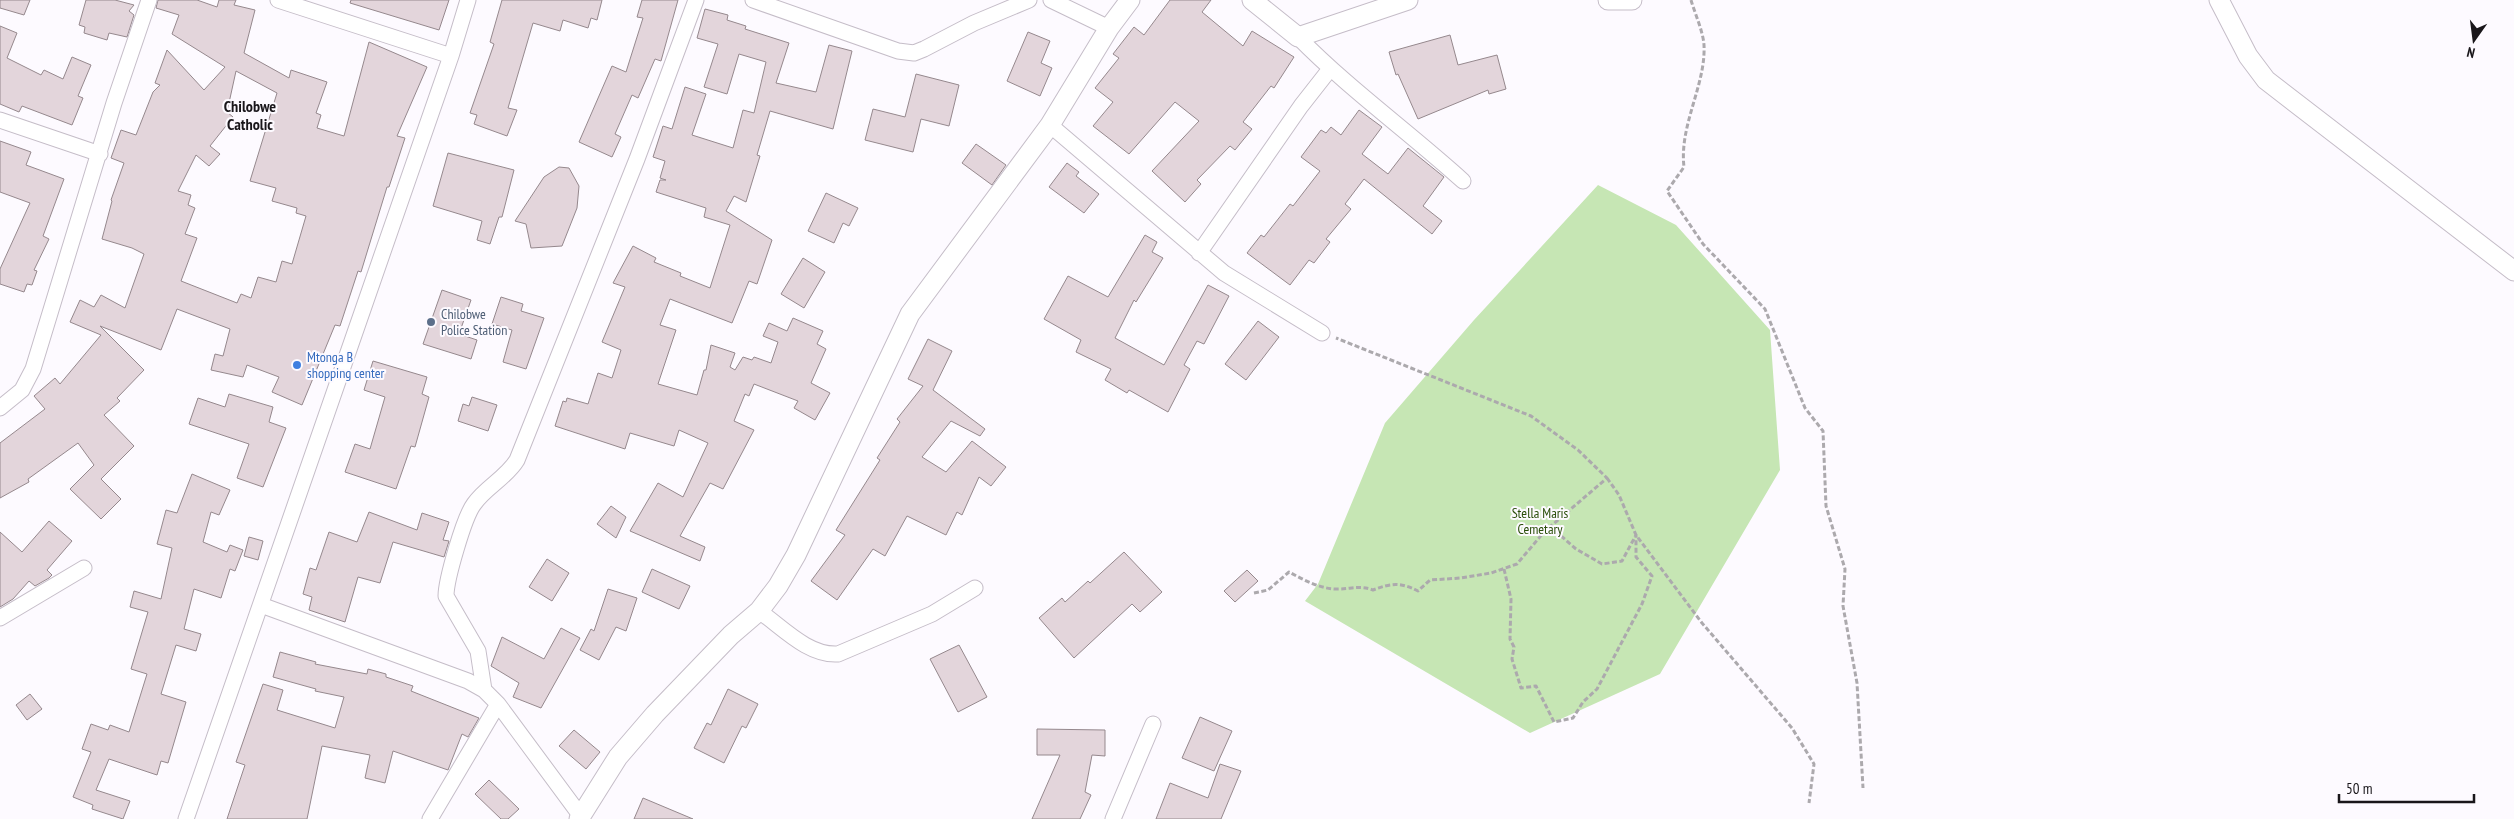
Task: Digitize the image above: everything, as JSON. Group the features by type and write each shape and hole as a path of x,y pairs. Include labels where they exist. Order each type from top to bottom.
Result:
{"street":[{"path":"0,408 22,390 33,369 114,103 149,0"},
{"path":"278,0 451,56"},
{"path":"186,819 451,56 468,0"},
{"path":"484,690 478,651 446,596 460,540 472,506 511,469 517,460 637,159 696,0"},
{"path":"753,0 898,51 914,53 974,23 1029,0"},
{"path":"1051,0 1109,28"},
{"path":"261,605 468,681 484,690 498,704 579,817 618,757 655,714 759,610 778,586 796,554 910,314 1050,126 1109,28 1130,0"},
{"path":"1252,0 1298,37 1330,69 1378,107 1463,181"},
{"path":"1298,37 1408,0"},
{"path":"1608,0 1632,0"},
{"path":"2219,0 2248,56 2266,80 2514,270"},
{"path":"1199,252 1301,106 1330,69"},
{"path":"0,120 100,154"},
{"path":"1050,126 1224,273 1322,333"},
{"path":"0,618 84,568"},
{"path":"759,610 815,652 828,655 838,654 932,614 975,588"},
{"path":"430,819 498,704"},
{"path":"1113,819 1153,724"}],"path":[{"path":"1690,0 1704,45 1698,86 1688,119 1682,152 1684,167 1667,191 1703,244 1765,309 1805,408 1823,431 1826,506 1845,569 1843,606 1857,683 1863,788"},
{"path":"1322,333 1531,416 1578,450 1608,478 1619,495 1636,535 1702,623 1792,728 1814,764 1809,804"},
{"path":"1254,594 1268,590 1289,572 1312,584 1336,589 1363,586 1372,590 1385,585 1402,584 1418,591 1430,580 1461,578 1504,569 1517,564 1551,527 1608,478"},
{"path":"1551,527 1576,549 1602,564 1622,561 1636,535"},
{"path":"1504,569 1511,599 1510,639 1514,647 1512,659 1521,688 1536,686 1554,722 1573,718 1583,702 1597,689 1642,604 1652,576 1636,557 1636,535"}],"green space":[{"name":"Stella Maris Cemetary","path":"1598,185 1676,225 1770,330 1780,470 1660,674 1530,733 1305,601 1318,584 1385,423 1474,320"}],"building":[{"path":"0,0 30,0 24,15 0,8"},
{"path":"86,0 115,0 134,5 129,11 134,15 127,37 109,33 107,40 84,33 85,27 79,25"},
{"path":"158,0 197,0 217,7 219,0 236,0 234,5 255,10 244,53 289,78 291,70 327,82 316,113 321,115 317,128 344,136 369,42 427,67 397,136 405,138 389,187 387,187 361,272 358,271 340,326 335,325 302,405 272,392 279,377 247,365 243,377 211,370 215,354 223,356 230,329 177,309 161,350 100,326 144,370 117,398 120,401 104,415 134,446 101,479 121,499 101,519 70,489 94,465 78,443 28,479 29,482 0,498 0,443 45,409 34,396 55,378 60,384 101,335 70,322 80,300 94,307 101,295 125,308 144,254 132,248 102,239 111,200 124,163 111,158 121,130 136,135 153,92 160,85 155,83 167,50 204,90 225,67 172,34 179,15 156,8","holes":["236,71 277,93 250,181 276,188 272,201 297,208 296,213 306,216 292,264 282,261 276,282 258,277 251,298 241,294 237,303 181,281 197,238 185,234 195,208 188,205 191,195 178,191 196,155 209,166 220,154 210,146 233,117 227,112"]},
{"path":"351,0 449,0 439,30 350,3"},
{"path":"502,0 602,0 597,20 591,18 588,28 563,20 560,31 533,23 508,108 517,110 507,136 474,124 477,115 470,113 494,44 490,42"},
{"path":"642,0 678,0 661,61 655,59 638,98 632,95 615,134 621,137 612,157 579,142 612,66 626,72 643,18 637,17"},
{"path":"1170,0 1211,0 1202,12 1243,46 1252,31 1294,57 1274,88 1271,86 1243,122 1252,129 1235,150 1230,146 1197,180 1201,184 1185,202 1152,171 1199,121 1175,102 1129,154 1093,126 1113,102 1095,88 1119,58 1113,54 1134,27 1144,35"},
{"path":"705,9 728,15 727,20 746,26 745,29 789,43 776,83 816,92 829,45 852,51 833,129 770,111 757,155 760,156 746,202 734,196 726,211 772,240 757,284 749,281 732,323 670,299 660,325 676,330 658,384 697,395 704,370 706,370 711,345 735,353 730,367 735,370 743,357 752,360 754,357 771,363 778,342 763,336 769,323 787,331 793,318 823,331 817,344 826,349 811,383 830,393 815,420 794,408 798,401 754,384 749,396 745,394 734,421 754,430 723,489 710,483 680,536 705,547 700,561 630,531 658,483 683,497 708,443 679,430 674,446 630,433 625,449 555,426 563,401 566,402 567,398 588,404 598,373 612,378 621,350 602,342 625,287 613,283 633,246 656,258 654,262 681,273 680,276 710,288 730,225 704,217 706,208 656,192 660,180 666,180 660,178 665,161 653,157 663,126 672,129 685,87 706,94 692,135 733,148 743,110 754,113 766,62 739,54 727,94 704,87 718,44 697,38"},
{"path":"0,26 17,33 7,58 41,75 44,70 63,79 72,57 91,65 78,96 83,98 72,125 22,106 19,112 0,104"},
{"path":"1028,32 1050,41 1041,63 1052,68 1040,96 1007,81"},
{"path":"1450,35 1458,65 1497,55 1506,89 1489,94 1488,90 1418,119 1398,74 1396,75 1389,52"},
{"path":"916,74 959,85 949,126 921,119 913,152 865,140 873,109 905,117"},
{"path":"1359,110 1382,127 1362,154 1388,174 1408,148 1444,177 1423,206 1442,221 1432,234 1364,179 1345,204 1351,209 1326,239 1330,242 1314,263 1309,260 1290,285 1247,253 1261,235 1264,237 1290,204 1293,206 1320,171 1301,157 1321,130 1326,133 1331,127 1341,135"},
{"path":"0,141 31,152 26,165 64,179 43,236 49,239 34,270 37,271 32,285 27,284 24,292 0,284 0,269 30,203 0,192"},
{"path":"976,144 1006,165 992,185 962,163"},
{"path":"448,153 514,170 502,217 499,217 490,244 477,240 482,221 433,206"},
{"path":"1067,163 1079,172 1076,176 1099,194 1084,213 1049,187"},
{"path":"559,167 569,168 579,186 577,208 562,246 531,248 526,224 515,221 544,177"},
{"path":"826,193 858,208 849,226 843,223 834,243 808,231"},
{"path":"1145,235 1157,242 1152,252 1163,258 1136,302 1134,300 1115,338 1164,365 1208,285 1229,296 1204,344 1197,341 1184,365 1190,369 1168,412 1129,390 1127,393 1105,380 1111,369 1076,352 1081,340 1044,319 1068,276 1108,297"},
{"path":"803,258 825,272 804,308 781,294"},
{"path":"442,290 471,300 459,334 477,340 471,359 423,344"},
{"path":"501,297 523,304 521,311 544,318 526,369 503,362 512,330 492,324"},
{"path":"1258,321 1279,337 1246,380 1225,364"},
{"path":"928,339 952,351 933,390 985,429 980,436 951,421 922,457 946,472 972,441 1006,467 991,486 979,477 962,515 957,512 946,535 907,516 885,556 873,549 837,600 811,581 845,535 836,530 880,460 877,458 900,422 897,419 923,386 908,379"},
{"path":"373,361 427,377 422,394 429,397 415,447 411,446 396,489 345,472 355,444 370,449 385,397 364,390"},
{"path":"229,394 273,407 269,422 286,428 263,487 237,478 249,444 189,424 198,398 225,407"},
{"path":"472,397 497,405 488,431 458,421 463,404 469,406"},
{"path":"192,474 230,490 219,515 211,512 203,542 227,552 230,545 243,550 235,571 230,569 221,598 194,589 184,629 201,634 196,651 176,645 161,694 186,702 168,763 161,761 157,775 109,759 96,790 130,801 123,819 92,809 93,805 73,797 91,752 82,749 91,724 108,730 110,725 129,732 147,674 131,669 148,612 130,607 134,591 161,599 172,548 157,544 166,510 177,513"},
{"path":"611,506 626,517 616,538 597,524"},
{"path":"369,512 417,530 422,513 449,522 443,540 449,541 444,557 393,542 380,583 358,577 345,622 309,610 312,597 303,594 310,568 316,570 329,532 357,542"},
{"path":"49,521 72,541 47,570 52,575 49,578 35,586 29,581 13,599 0,607 0,532 22,552"},
{"path":"249,537 263,541 258,560 244,556"},
{"path":"1124,552 1162,592 1140,612 1132,604 1074,658 1039,618 1062,598 1065,602 1088,581 1090,583"},
{"path":"547,559 569,573 552,601 529,587"},
{"path":"652,569 690,586 679,609 642,592"},
{"path":"1247,570 1258,581 1235,602 1224,591"},
{"path":"608,589 637,598 626,631 616,627 599,660 580,650 591,629 594,631"},
{"path":"561,628 580,638 541,708 513,697 519,683 491,666 502,637 544,659"},
{"path":"959,645 987,697 958,712 930,659"},
{"path":"280,652 316,662 315,664 367,674 368,669 386,674 386,677 413,686 411,691 479,718 468,737 462,734 448,770 393,751 385,783 365,778 370,755 322,746 307,819 227,819 245,765 236,762 263,684 283,690 277,710 335,728 344,697 315,691 316,689 273,677"},
{"path":"728,689 758,704 746,728 742,726 724,763 694,748 707,723 711,725"},
{"path":"30,694 42,709 27,720 16,705"},
{"path":"1200,717 1232,731 1214,771 1182,758"},
{"path":"1037,729 1105,730 1105,756 1092,755 1085,792 1091,795 1080,819 1032,819 1060,755 1037,755"},
{"path":"574,730 600,752 586,769 559,746"},
{"path":"1220,764 1241,771 1221,819 1156,819 1170,783 1208,798"},
{"path":"489,780 519,809 508,819 501,819 475,794"},
{"path":"643,798 693,819 634,819"}],"place":[{"name":"Chilobwe Police Station","path":"431,322"},
{"name":"Mtonga B shopping center","path":"297,365"}],"district":[{"name":"Chilobwe Catholic","path":"250,115"}]}
